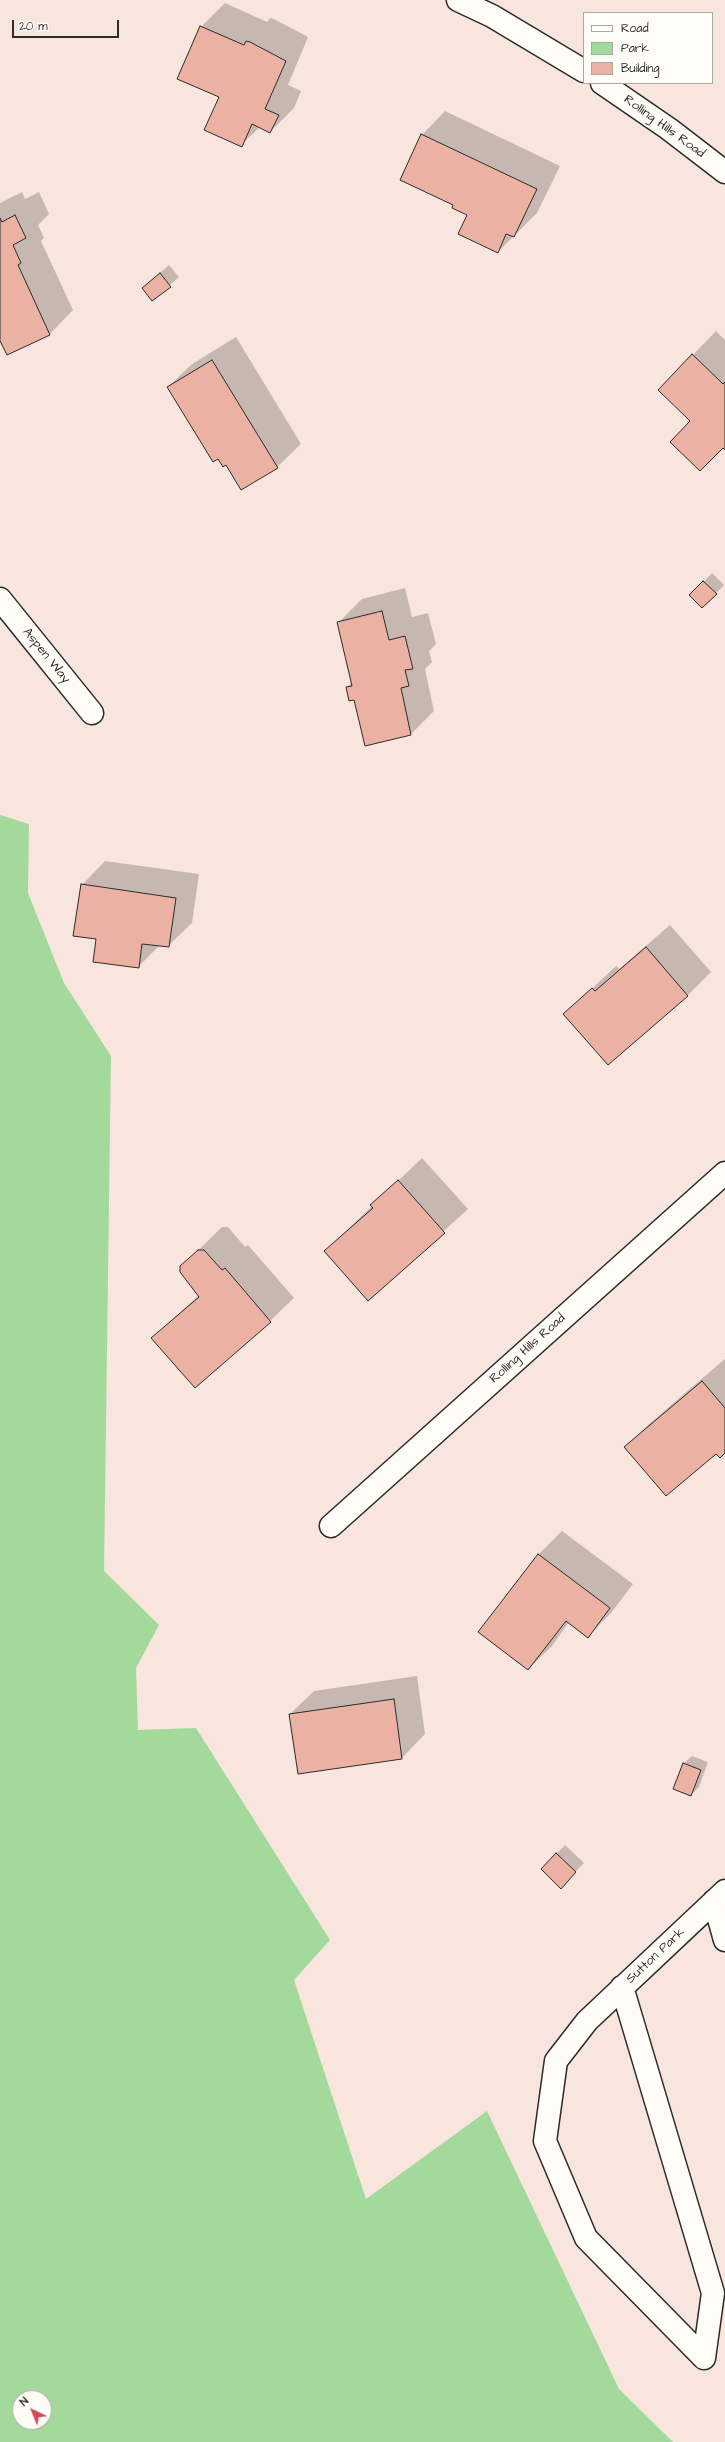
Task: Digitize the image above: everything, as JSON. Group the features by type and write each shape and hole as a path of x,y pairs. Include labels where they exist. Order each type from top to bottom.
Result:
{"street":[{"path":"458,0 492,16 583,70"},
{"name":"Rolling Hills Road","path":"603,84 669,128 725,172"},
{"name":"Aspen Way","path":"0,599 92,713"},
{"name":"Rolling Hills Road","path":"330,1526 725,1173"},
{"path":"720,1896 725,1940"},
{"name":"Sutton Park","path":"622,1987 713,2293 704,2358 586,2238 545,2141 556,2061 587,2021 622,1987 720,1896"}],"green space":[{"path":"0,815 29,824 28,893 64,983 111,1056 104,1571 159,1625 136,1668 138,1730 196,1728 330,1940 294,1980 366,2199 487,2111 619,2389 673,2442 0,2442"}],"building":[{"path":"200,26 244,45 246,41 250,42 286,61 265,109 279,115 270,133 252,124 242,147 204,130 219,97 177,79"},
{"path":"421,134 537,189 514,237 506,234 498,253 458,234 467,215 452,208 453,205 400,180"},
{"path":"15,215 26,238 13,245 21,263 18,265 50,335 7,355 0,341 0,218 2,222"},
{"path":"160,273 171,287 152,301 142,288"},
{"path":"692,354 723,384 725,382 725,450 723,448 700,471 670,442 690,421 658,390"},
{"path":"212,360 278,468 241,490 226,465 223,467 218,459 213,462 167,387"},
{"path":"703,581 717,594 702,608 689,595"},
{"path":"382,611 389,640 405,636 413,669 405,670 409,686 401,688 411,735 365,746 354,700 349,701 346,687 352,686 337,622"},
{"path":"81,884 176,898 169,947 142,944 139,968 93,962 96,939 73,936"},
{"path":"646,947 688,996 608,1065 563,1014 592,988 595,991"},
{"path":"398,1180 445,1233 368,1301 324,1251 373,1208 370,1205"},
{"path":"198,1250 204,1250 222,1270 225,1268 271,1322 195,1388 151,1338 199,1297 180,1272 180,1266"},
{"path":"702,1381 725,1408 725,1453 720,1458 716,1454 666,1496 624,1447"},
{"path":"538,1554 610,1608 588,1638 566,1621 528,1670 478,1632"},
{"path":"394,1699 402,1759 298,1774 289,1714"},
{"path":"683,1763 701,1770 691,1796 673,1789"},
{"path":"556,1853 576,1872 561,1889 541,1869"}]}
